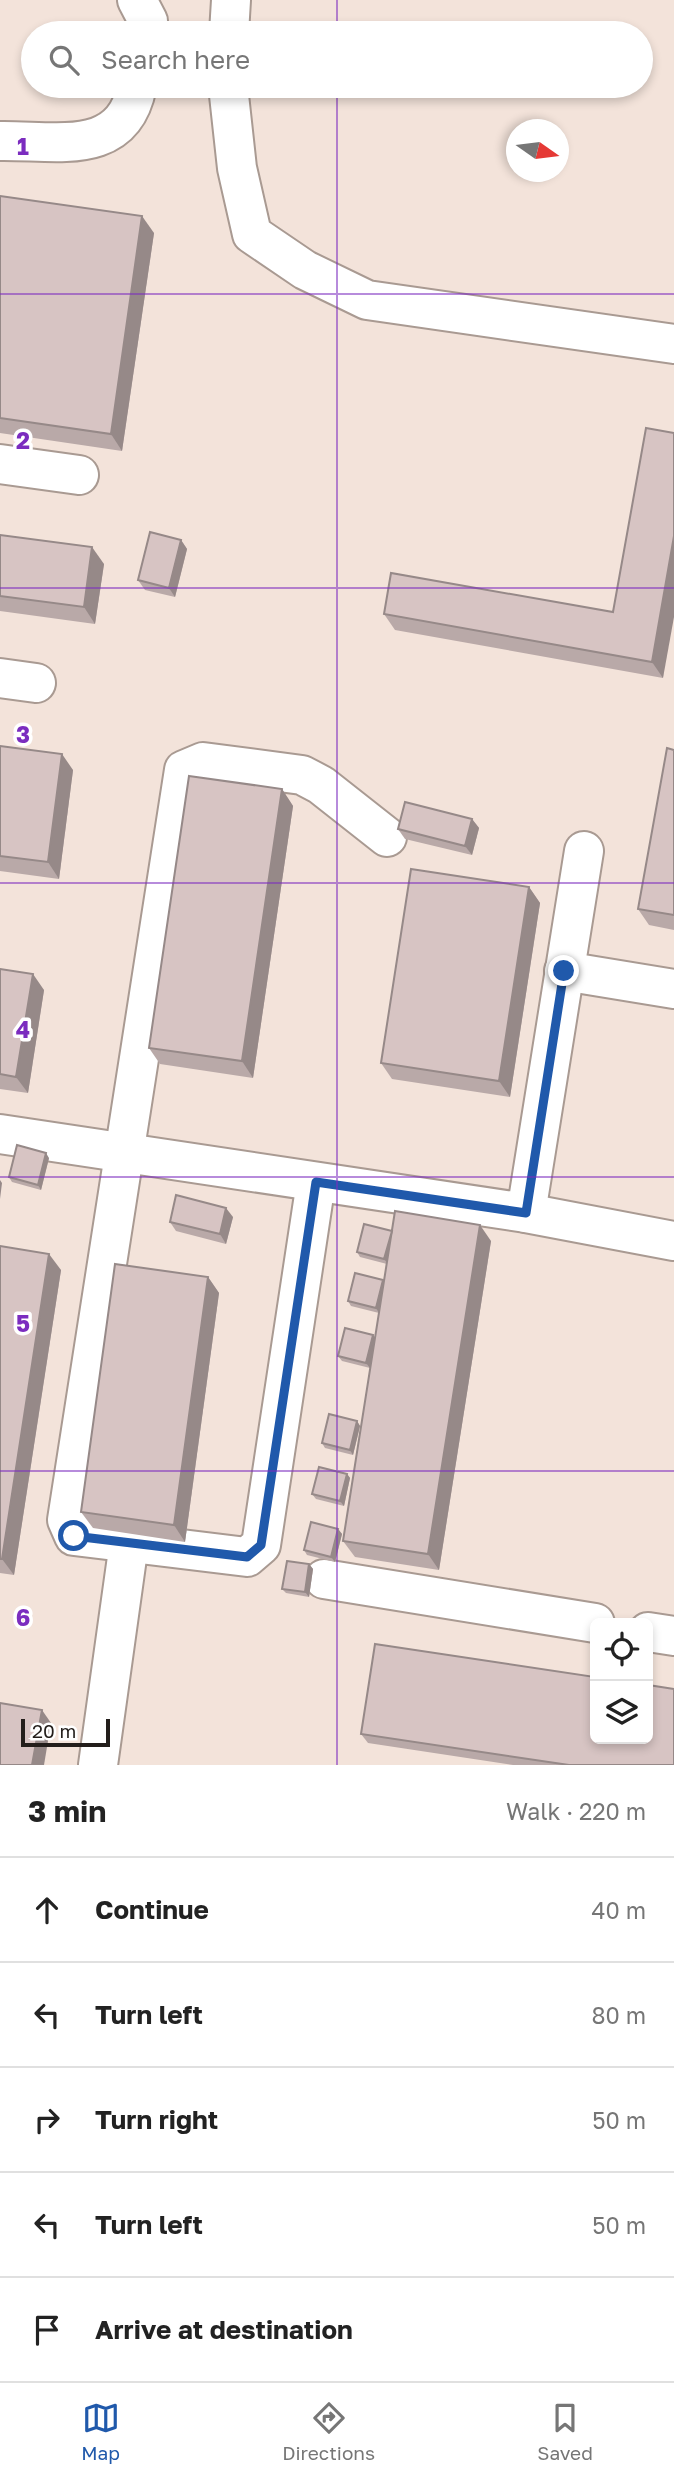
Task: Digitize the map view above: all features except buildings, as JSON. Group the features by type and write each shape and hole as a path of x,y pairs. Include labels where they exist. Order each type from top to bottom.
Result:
{"lane":[{"path":"137,0 148,21"},
{"path":"230,21 231,0"},
{"path":"0,141 89,140 107,135 123,122 134,98"},
{"path":"229,98 237,168 252,234 305,270 367,300 674,344"},
{"path":"0,464 79,475"},
{"path":"316,1182 261,1545 247,1557 74,1536 67,1520 122,1151 184,771 203,762 302,775 321,785 387,837"},
{"path":"526,1213 584,851"},
{"path":"564,971 674,989"},
{"path":"0,1133 526,1213 674,1241"},
{"path":"98,1765 129,1542"},
{"path":"324,1579 590,1622"},
{"path":"653,1633 674,1636"}],"route":[{"path":"74,1536 247,1557 261,1545 316,1182 526,1213 564,971"}]}
